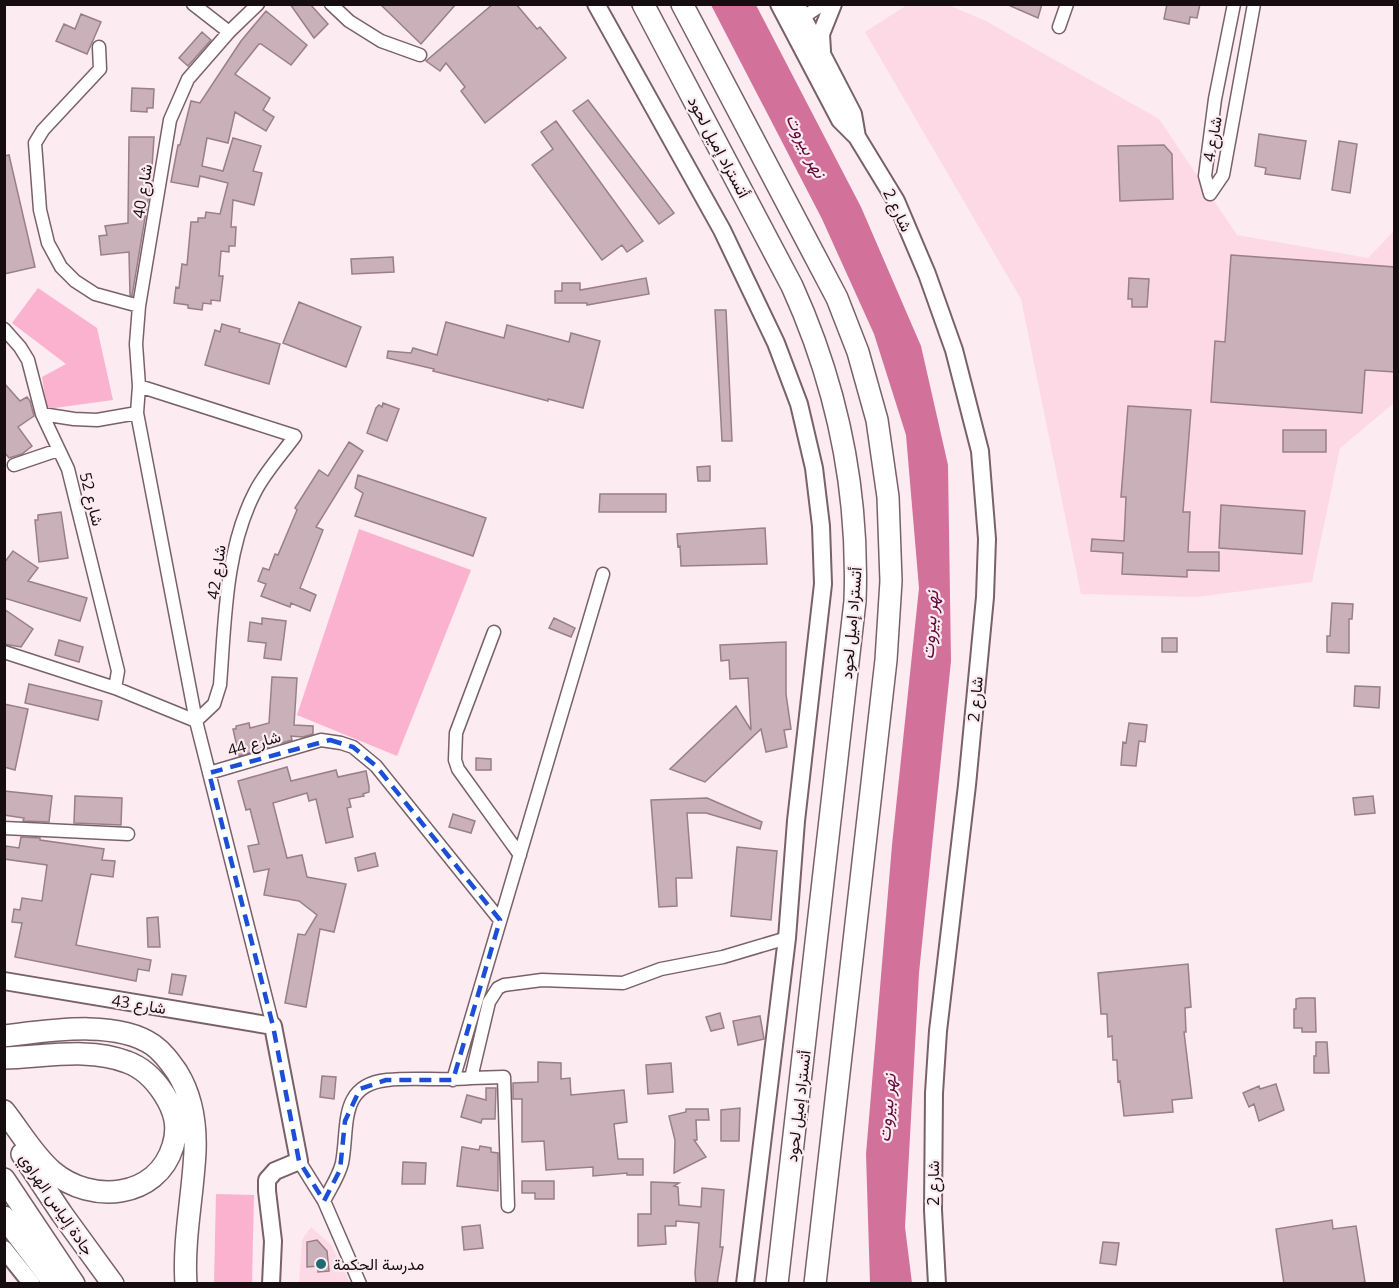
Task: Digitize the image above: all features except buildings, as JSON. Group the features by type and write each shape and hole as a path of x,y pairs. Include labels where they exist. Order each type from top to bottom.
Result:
{"highway":[{"name":"أتستراد إميل لحود","path":"643,4 806,315 817,343 837,414 853,504 855,601 777,1284"},
{"path":"682,4 837,298 858,352 872,401 888,497 891,581 886,660 815,1284"},
{"path":"4,1036 70,1030 124,1033 153,1045 171,1063 186,1090 195,1123 195,1151 186,1235 186,1284"},
{"path":"4,1058 93,1054 128,1062 151,1076 173,1110 176,1129 170,1155 162,1169 146,1182 133,1189 117,1193 94,1191 70,1183 52,1171 32,1150 4,1111"},
{"name":"جادة إلياس الهراوي","path":"4,1123 62,1214 113,1284"},
{"path":"4,1179 74,1284"},
{"path":"4,1217 13,1243 55,1284"}],"street":[{"path":"193,4 229,32"},
{"name":"شارع 40","path":"258,4 229,32 188,79 170,120 139,306 136,344 139,386 137,413 196,721 273,1026"},
{"path":"331,4 349,21 381,41 420,55"},
{"path":"596,4 722,230 771,333 799,404 814,468 821,526 823,585 796,821 787,938 745,1284"},
{"name":"شارع 2","path":"779,4 796,16 825,64 853,114 857,137"},
{"path":"796,16 822,4"},
{"path":"825,64 821,34 834,4"},
{"path":"1059,27 1066,4"},
{"name":"شارع 4","path":"1234,4 1215,99 1205,177 1210,194 1223,175 1254,4"},
{"name":"شارع 2","path":"796,16 840,120 857,137 896,201 927,274 954,350 980,451 987,539 985,597 970,761 938,1031 934,1093 933,1210 937,1284"},
{"path":"99,47 100,69 43,130 35,144 40,210 48,243 61,267 95,294 139,306"},
{"name":"شارع 52","path":"4,329 20,346 28,360 42,414 68,469 118,671 115,688"},
{"name":"شارع 42","path":"139,386 295,436 255,491 242,522 232,556 220,685 214,704 196,721"},
{"path":"42,414 97,420 137,413"},
{"path":"14,465 58,450"},
{"path":"453,1080 603,574"},
{"path":"494,632 456,733 455,760 458,769 520,855"},
{"path":"4,652 115,688 196,721"},
{"name":"شارع 44","path":"209,773 321,740 341,742 352,747 376,766 500,920"},
{"path":"4,828 128,834"},
{"path":"471,1078 489,1002 498,988 504,985 542,980 622,983 661,969 723,957 787,938"},
{"name":"شارع 43","path":"4,981 273,1026"},
{"path":"273,1026 299,1161 324,1201 360,1284"},
{"path":"324,1201 340,1170 345,1121 353,1097 368,1083 386,1080 504,1077 508,1206"},
{"path":"271,1284 273,1251 267,1180 277,1170 299,1161"},
{"path":"13,1243 32,1284"}],"highlighted area":[{"path":"330,740 353,747 376,766 500,920 453,1080 386,1080 360,1089 345,1121 340,1170 324,1201 299,1161 273,1026 209,773"}],"shaded area":[{"path":"907,5 948,5 986,21 1159,119 1237,235 1368,258 1394,231 1394,403 1340,448 1312,582 1196,597 1081,594 1021,299 865,32"},
{"path":"38,288 97,328 113,400 47,409 42,377 66,364 12,323"},
{"path":"359,529 471,570 397,756 297,715"},
{"path":"216,1194 254,1195 252,1283 214,1283"},
{"name":"مدرسة الحكمة","path":"311,1227 331,1245 350,1283 299,1284 302,1240"}],"water":[{"name":"نهر بيروت","path":"711,5 756,5 861,207 921,346 948,465 951,661 919,973 905,1227 912,1283 870,1283 866,1154 892,845 919,588 906,435 874,334 822,219"}],"place":[{"name":"مدرسة الحكمة","path":"321,1264"}]}
